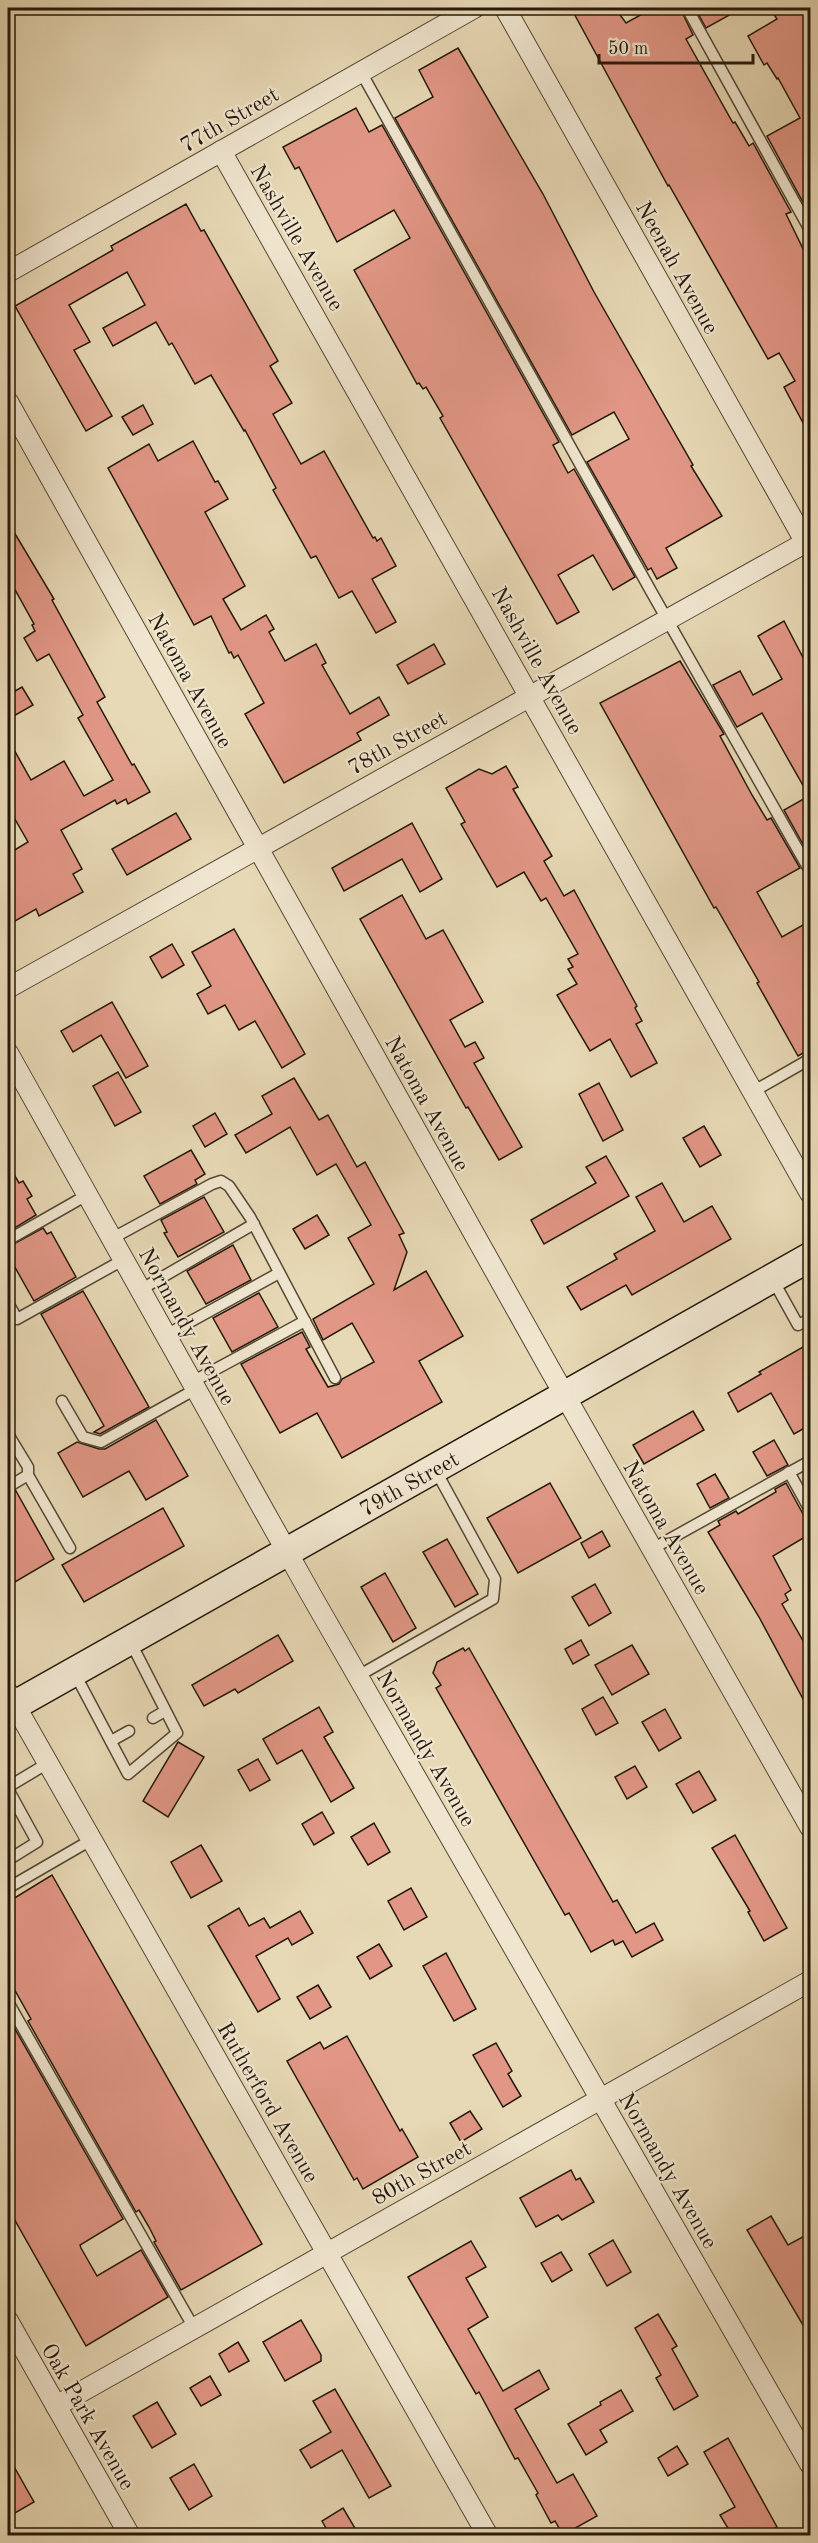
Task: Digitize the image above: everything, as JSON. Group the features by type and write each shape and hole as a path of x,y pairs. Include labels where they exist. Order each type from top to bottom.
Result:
{"main road":[{"name":"79th Street","path":"10,1702 74,1672 810,1257"}],"street":[{"name":"77th Street","path":"8,272 474,8"},
{"name":"Neenah Avenue","path":"505,8 809,544"},
{"name":"Nashville Avenue","path":"221,152 810,1193"},
{"name":"Natoma Avenue","path":"8,402 565,1396 810,1827"},
{"name":"78th Street","path":"8,988 530,695 809,544"},
{"name":"Normandy Avenue","path":"8,1053 287,1552 810,2464"},
{"name":"Rutherford Avenue","path":"10,1702 48,1763 488,2535"},
{"name":"80th Street","path":"56,2406 810,1981"},
{"name":"Oak Park Avenue","path":"8,2321 130,2535"}],"lane":[{"path":"687,8 810,230"},
{"path":"361,72 667,621 810,871"},
{"path":"754,1091 810,1059"},
{"path":"111,1239 212,1184 221,1182 229,1186 254,1224 335,1378"},
{"path":"8,1240 87,1195"},
{"path":"140,1290 254,1224"},
{"path":"8,1303 17,1320 123,1260"},
{"path":"166,1335 279,1273"},
{"path":"772,1279 798,1325 810,1320"},
{"path":"62,1401 83,1437 101,1442 305,1321"},
{"path":"8,1434 27,1467 28,1475 70,1548"},
{"path":"652,1549 810,1461"},
{"path":"358,1676 493,1599 495,1579 435,1468"},
{"path":"789,1472 810,1510"},
{"path":"8,1486 28,1475"},
{"path":"74,1672 128,1774 177,1733 129,1641"},
{"path":"153,1718 165,1711"},
{"path":"111,1741 129,1731"},
{"path":"8,1860 37,1842 8,1788 48,1763"},
{"path":"8,1888 91,1840"},
{"path":"8,2002 194,2328"}],"building":[{"path":"571,8 615,8 626,23 653,8 680,8 693,35 686,39 733,123 735,122 749,146 753,143 791,212 786,214 810,263 810,436 784,387 795,381 779,353 768,359 668,186"},
{"path":"695,8 742,8 706,28"},
{"path":"770,8 800,8 810,26 810,201 804,204 767,136 800,118 778,78 767,63 764,65 748,36 777,19"},
{"path":"458,48 543,194 594,292 693,465 691,466 722,516 666,548 677,568 657,579 651,568 648,570 587,462 629,439 614,412 572,435 395,118 433,97 419,70"},
{"path":"356,108 369,132 382,125 559,442 553,445 568,473 574,469 635,577 613,590 593,555 558,575 579,612 557,624 440,418 443,416 426,387 423,389 419,383 417,384 354,270 410,238 394,210 337,242 299,167 295,169 283,147"},
{"path":"186,204 201,231 204,230 278,361 270,366 292,403 273,414 301,464 324,451 373,538 375,537 377,541 381,538 396,566 372,579 396,622 376,633 352,591 339,598 316,556 311,558 273,490 276,488 245,430 211,375 195,384 172,343 169,345 156,322 113,346 103,328 145,305 127,272 69,305 90,342 74,350 112,416 86,431 15,306 113,250 111,246"},
{"path":"143,405 153,424 133,435 122,417"},
{"path":"193,441 215,482 218,481 228,499 205,512 245,586 223,599 241,630 266,615 274,629 269,632 285,661 316,644 326,663 322,665 350,714 379,697 389,715 357,733 361,740 284,783 245,714 264,703 238,655 234,658 231,652 229,653 211,616 194,625 108,468 149,444 158,461"},
{"path":"8,522 54,599 52,600 105,697 97,702 132,765 134,764 150,792 128,804 126,799 117,804 115,800 61,830 82,869 73,874 83,892 39,916 36,909 8,925 8,854 28,842 8,807 8,739 31,780 64,761 84,796 113,780 78,718 83,715 49,654 37,661 24,638 35,631 32,625 34,624 8,577"},
{"path":"784,621 810,671 810,857 784,810 809,796 762,713 737,727 713,685 740,671 753,695 782,679 758,636"},
{"path":"434,644 445,664 408,684 397,665"},
{"path":"680,661 724,734 720,736 752,795 767,820 771,818 800,868 757,892 782,937 810,921 810,1049 798,1056 757,983 759,982 716,907 714,908 600,703"},
{"path":"22,687 33,705 12,717 8,708 8,695"},
{"path":"506,766 518,787 513,789 552,856 544,861 564,896 574,890 637,1006 635,1008 642,1021 636,1024 657,1063 631,1077 610,1039 590,1051 557,995 577,984 568,969 573,967 568,959 578,954 546,898 541,901 524,872 497,887 461,824 465,822 446,788 479,769 492,774"},
{"path":"176,813 191,839 127,875 112,849"},
{"path":"412,823 442,879 420,892 402,859 344,891 332,868"},
{"path":"402,895 426,939 443,930 483,1002 450,1020 465,1047 475,1042 484,1058 474,1063 522,1147 499,1160 468,1107 466,1108 360,919"},
{"path":"234,929 305,1054 282,1068 255,1021 239,1030 225,1005 208,1014 197,994 211,986 192,952"},
{"path":"172,944 184,965 162,978 150,957"},
{"path":"112,1002 148,1066 126,1078 101,1035 73,1052 61,1031"},
{"path":"118,1072 141,1112 115,1126 93,1086"},
{"path":"294,1078 319,1120 328,1115 357,1167 365,1162 404,1233 399,1235 407,1252 394,1290 426,1271 463,1336 419,1361 442,1402 342,1458 317,1413 280,1433 241,1364 302,1332 310,1347 306,1349 328,1387 339,1384 342,1379 374,1362 352,1323 323,1340 313,1319 374,1284 348,1238 371,1225 336,1164 317,1175 290,1127 246,1153 235,1135 272,1114 262,1096"},
{"path":"599,1083 623,1130 603,1141 579,1094"},
{"path":"215,1113 227,1134 205,1147 193,1126"},
{"path":"704,1126 721,1155 700,1167 683,1138"},
{"path":"191,1150 205,1174 195,1180 197,1184 160,1204 144,1176"},
{"path":"606,1156 629,1196 544,1244 531,1220 596,1183 586,1167"},
{"path":"8,1164 19,1183 23,1181 32,1196 27,1199 36,1215 8,1232"},
{"path":"662,1183 684,1222 712,1206 731,1239 632,1295 626,1285 581,1310 567,1287 617,1259 614,1254 655,1231 636,1197"},
{"path":"204,1197 224,1232 178,1257 164,1233 167,1232 161,1220"},
{"path":"317,1215 329,1235 305,1249 293,1229"},
{"path":"43,1228 47,1234 51,1232 76,1277 34,1301 8,1255 8,1247"},
{"path":"233,1245 251,1280 206,1304 187,1271"},
{"path":"83,1291 149,1407 100,1434 94,1432 104,1426 41,1314"},
{"path":"259,1293 278,1327 232,1352 213,1318"},
{"path":"810,1343 810,1425 794,1434 771,1393 738,1412 728,1393"},
{"path":"693,1411 704,1430 644,1464 633,1445"},
{"path":"156,1420 188,1476 146,1500 129,1471 83,1497 58,1453 77,1442 105,1449"},
{"path":"774,1440 788,1465 767,1476 753,1452"},
{"path":"715,1474 729,1498 710,1508 697,1484"},
{"path":"550,1483 581,1538 518,1573 487,1518"},
{"path":"786,1483 803,1514 810,1517 810,1534 773,1556 791,1590 785,1594 788,1600 782,1604 810,1653 810,1712 759,1617 708,1532 720,1525 718,1521 736,1511 738,1514 776,1492 775,1489"},
{"path":"16,1491 54,1559 15,1582 8,1569 8,1494"},
{"path":"163,1508 184,1546 84,1602 62,1565"},
{"path":"602,1531 610,1546 589,1558 581,1543"},
{"path":"447,1539 478,1594 455,1607 423,1552"},
{"path":"385,1573 416,1628 393,1642 361,1587"},
{"path":"595,1584 611,1613 589,1626 572,1597"},
{"path":"278,1635 293,1661 238,1693 235,1689 204,1706 192,1685"},
{"path":"581,1640 589,1655 573,1664 565,1649"},
{"path":"632,1645 649,1674 612,1695 595,1665"},
{"path":"463,1648 465,1651 469,1648 613,1902 617,1900 636,1933 654,1923 663,1940 632,1957 623,1941 615,1945 613,1940 591,1952 569,1913 565,1915 436,1688 441,1685 433,1673 437,1662"},
{"path":"603,1697 618,1723 596,1735 582,1709"},
{"path":"319,1707 333,1732 324,1737 354,1788 331,1802 302,1750 277,1764 263,1739"},
{"path":"665,1709 681,1738 659,1751 642,1722"},
{"path":"178,1742 204,1757 168,1817 143,1801"},
{"path":"258,1759 270,1780 250,1791 238,1770"},
{"path":"635,1766 647,1787 627,1799 615,1777"},
{"path":"699,1771 716,1800 693,1813 676,1784"},
{"path":"322,1812 334,1833 314,1845 302,1824"},
{"path":"374,1823 390,1852 368,1865 351,1837"},
{"path":"735,1835 787,1928 764,1941 748,1912 750,1911 712,1848"},
{"path":"201,1845 222,1881 191,1898 171,1862"},
{"path":"52,1875 262,2244 181,2290 154,2242 156,2241 149,2227 139,2210 136,2212 28,2021 31,2019 8,1978 8,1902"},
{"path":"411,1888 427,1917 404,1930 388,1901"},
{"path":"239,1908 249,1926 264,1918 270,1928 300,1911 313,1933 292,1945 288,1938 256,1956 280,1999 258,2012 208,1926"},
{"path":"379,1944 392,1966 370,1979 357,1957"},
{"path":"446,1953 476,2009 454,2021 423,1966"},
{"path":"318,1985 331,2007 310,2019 297,1997"},
{"path":"15,2029 123,2219 80,2245 81,2248 97,2276 141,2250 168,2297 86,2346 8,2208 8,2033"},
{"path":"347,2036 400,2131 402,2129 418,2157 363,2189 357,2178 354,2180 287,2061 320,2042 324,2049"},
{"path":"496,2043 512,2071 508,2074 521,2096 503,2107 473,2055"},
{"path":"470,2111 482,2129 461,2142 450,2123"},
{"path":"571,2170 576,2180 580,2178 594,2202 562,2220 558,2215 536,2227 520,2198"},
{"path":"771,2216 788,2245 810,2233 810,2337 747,2230"},
{"path":"613,2240 631,2272 607,2286 589,2254"},
{"path":"471,2241 486,2267 466,2278 488,2317 468,2329 503,2391 539,2370 549,2389 515,2409 557,2483 573,2474 597,2516 563,2535 555,2521 551,2523 536,2495 538,2493 518,2458 515,2459 479,2392 476,2394 408,2277"},
{"path":"561,2252 572,2270 552,2282 541,2263"},
{"path":"658,2314 677,2346 672,2349 698,2396 674,2410 656,2378 661,2375 635,2328"},
{"path":"301,2320 321,2355 321,2361 285,2381 263,2342"},
{"path":"238,2342 249,2361 229,2372 219,2354"},
{"path":"210,2376 221,2395 201,2406 190,2388"},
{"path":"335,2389 391,2486 369,2498 342,2450 311,2468 300,2450 331,2432 313,2401"},
{"path":"621,2390 633,2411 600,2430 607,2442 586,2455 568,2424 601,2405 600,2402"},
{"path":"157,2402 176,2434 152,2448 133,2416"},
{"path":"728,2438 777,2527 762,2535 732,2535 720,2515 735,2507 704,2452"},
{"path":"677,2446 688,2464 668,2476 658,2458"},
{"path":"8,2456 34,2502 8,2517"},
{"path":"194,2464 212,2496 189,2510 170,2478"},
{"path":"343,2508 359,2535 330,2535 322,2521"}]}
